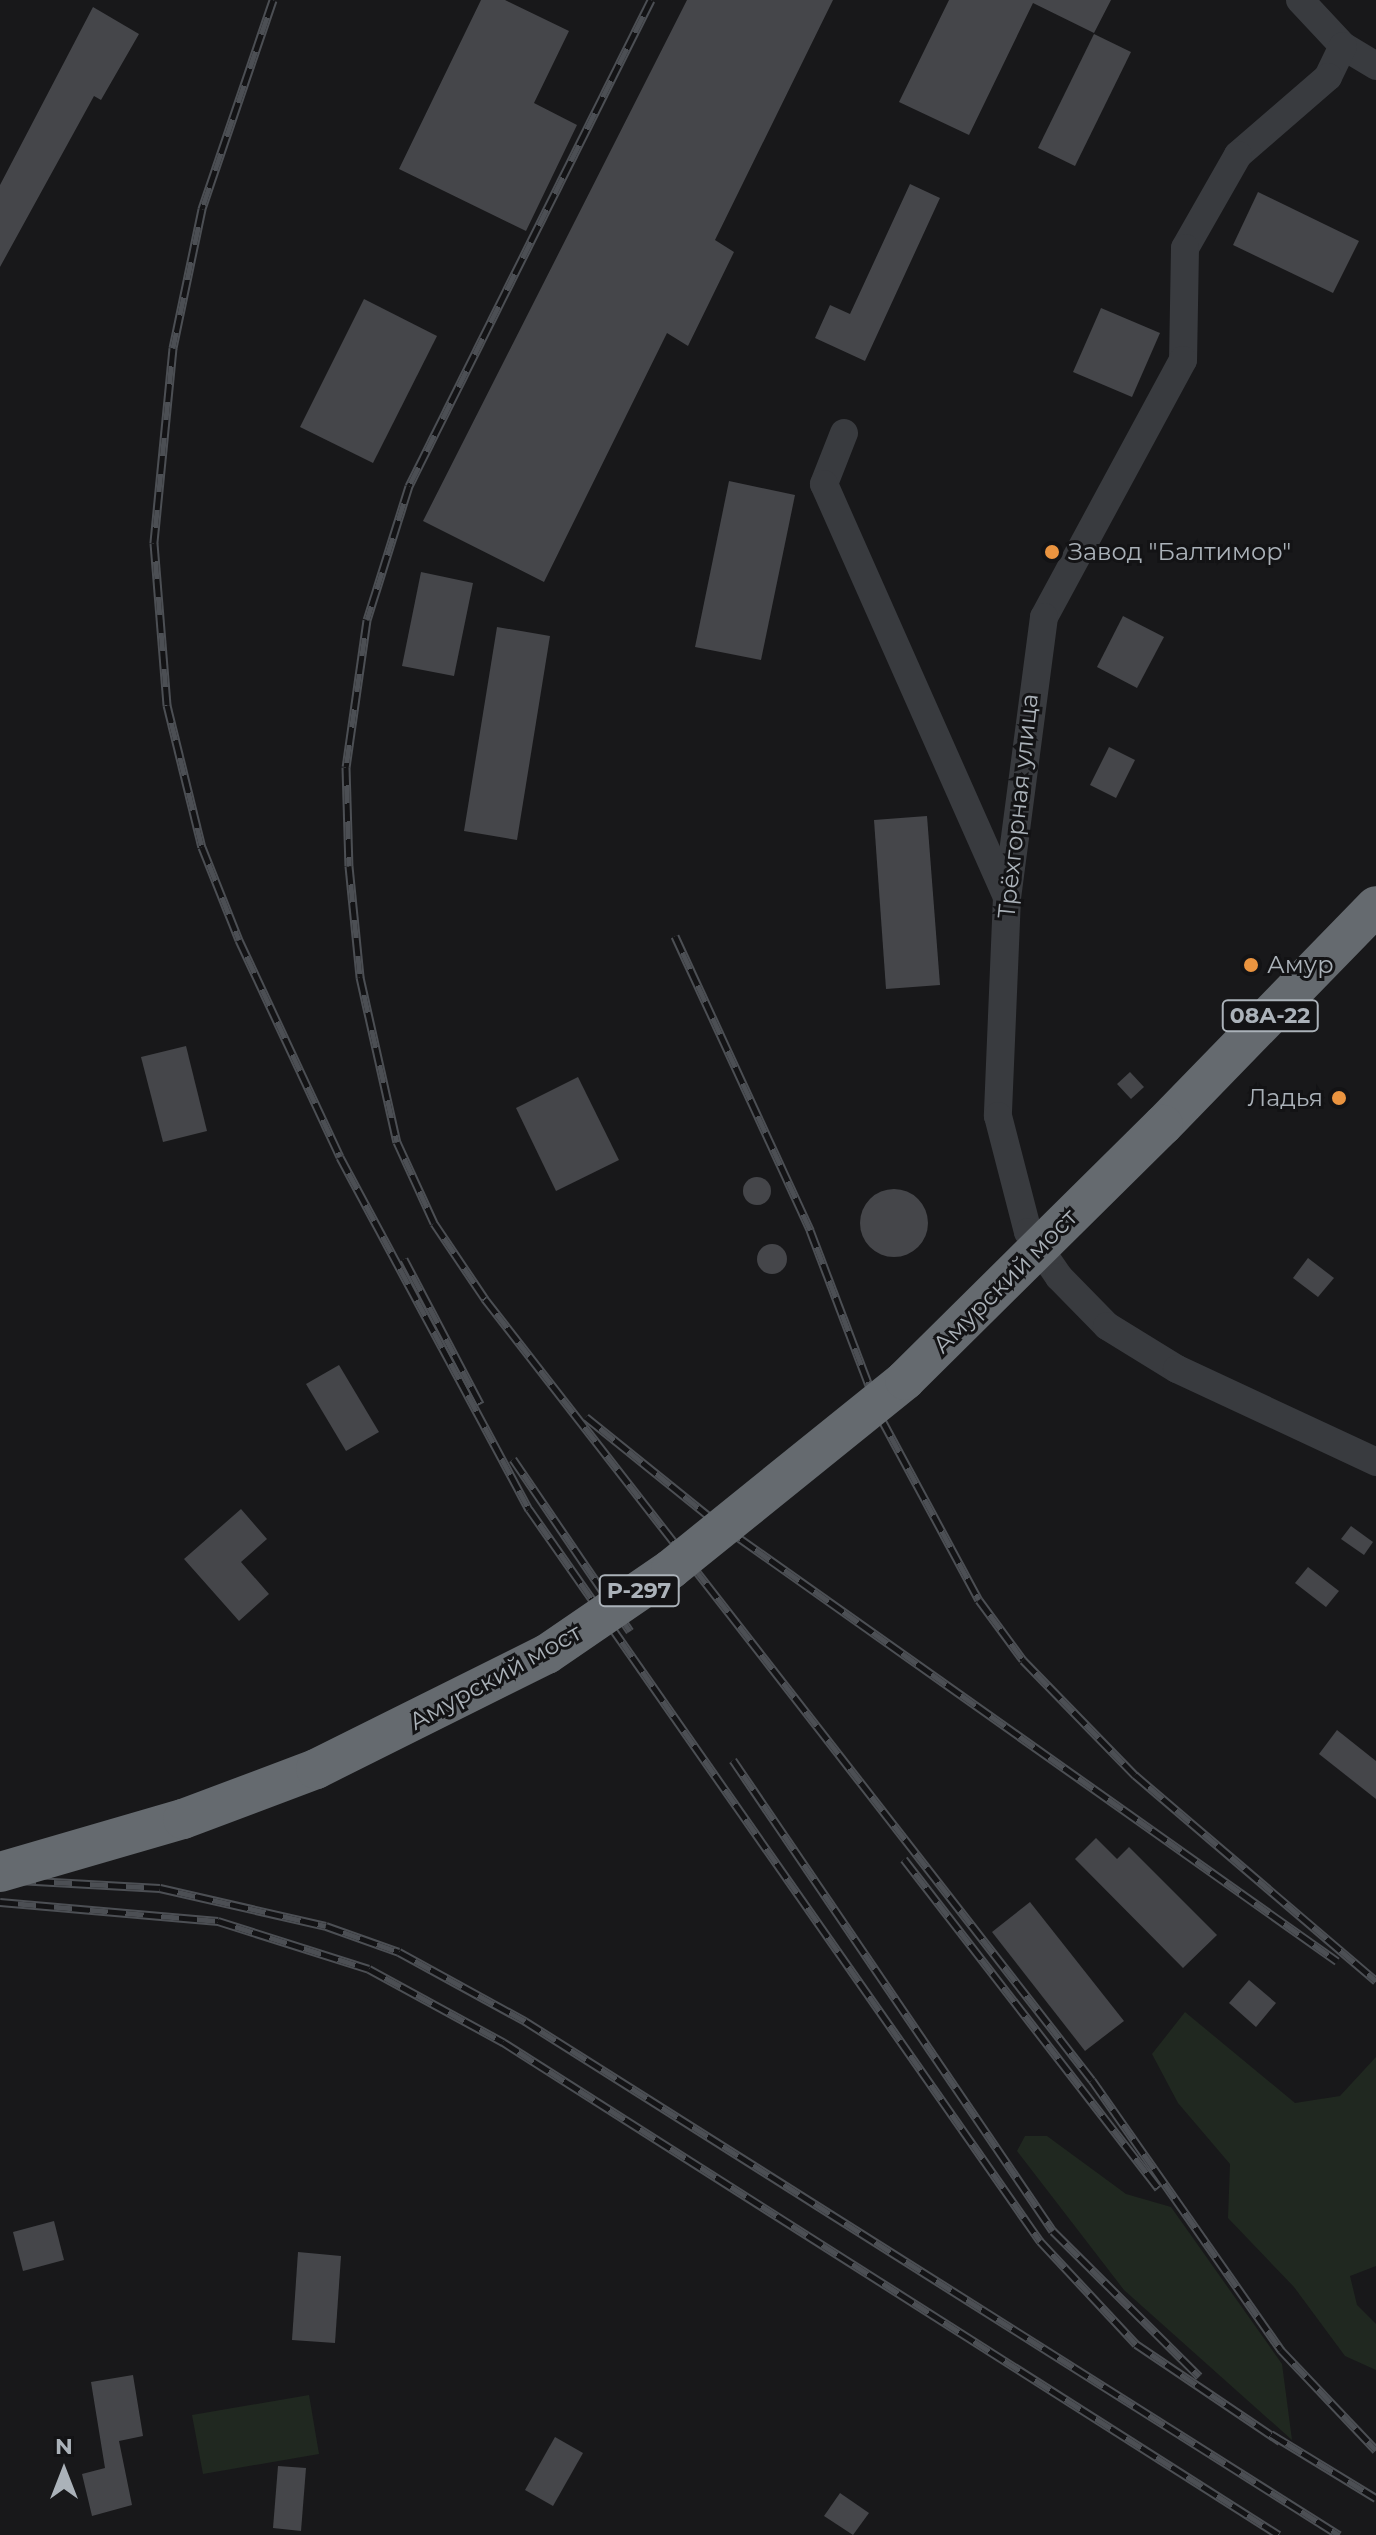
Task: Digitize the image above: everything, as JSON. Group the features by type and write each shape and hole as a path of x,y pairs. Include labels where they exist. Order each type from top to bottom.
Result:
{"highway":[{"name":"08А-22","path":"1163,1125 1376,906"},
{"name":"Амурский мост","path":"0,1872 183,1819 316,1769 547,1654 708,1541 905,1380 1163,1125"}],"street":[{"path":"1300,0 1343,46 1376,66"},
{"name":"Трёхгорная улица","path":"1343,46 1328,77 1238,155 1185,248 1183,360 1044,617 1007,897 998,1116 1028,1232 1059,1277 1107,1326 1177,1369 1376,1462"},
{"path":"844,433 824,484 1007,897"}],"shaded area":[{"path":"1185,2012 1295,2103 1340,2096 1376,2057 1376,2266 1350,2276 1357,2305 1376,2324 1376,2370 1345,2356 1294,2287 1228,2218 1230,2164 1178,2103 1152,2054"},
{"path":"1025,2136 1047,2136 1126,2194 1171,2207 1282,2364 1292,2440 1124,2290 1017,2151"},
{"path":"309,2395 319,2454 203,2474 192,2415"}],"building":[{"path":"481,0 505,0 569,31 534,103 577,125 526,231 399,169"},
{"path":"687,0 833,0 715,240 734,252 688,346 667,333 544,582 423,521"},
{"path":"949,0 1111,0 1094,33 1033,3 969,135 899,102"},
{"path":"93,7 139,34 101,100 94,96 0,267 0,185"},
{"path":"1094,34 1131,52 1075,166 1038,148"},
{"path":"910,184 940,198 865,361 815,338 830,305 850,314"},
{"path":"1258,192 1359,241 1333,293 1233,245"},
{"path":"364,299 437,336 373,463 300,427"},
{"path":"1101,308 1160,333 1132,397 1073,372"},
{"path":"729,481 795,495 761,660 695,647"},
{"path":"421,572 473,583 454,676 402,666"},
{"path":"1123,616 1164,637 1137,688 1097,667"},
{"path":"497,627 550,636 517,840 464,831"},
{"path":"1109,747 1135,760 1116,798 1090,785"},
{"path":"927,816 940,985 886,989 874,820"},
{"path":"186,1046 207,1131 163,1142 141,1057"},
{"path":"1130,1072 1144,1087 1131,1099 1117,1084"},
{"path":"578,1077 619,1160 556,1191 516,1108"},
{"path":"757,1177 767,1181 771,1191 767,1201 757,1205 747,1201 743,1191 747,1181"},
{"path":"894,1189 918,1199 928,1223 918,1247 894,1257 870,1247 860,1223 870,1199"},
{"path":"772,1244 783,1248 787,1259 783,1270 772,1274 761,1270 757,1259 761,1248"},
{"path":"1308,1258 1334,1278 1318,1297 1293,1278"},
{"path":"339,1365 379,1432 346,1451 306,1384"},
{"path":"241,1509 267,1539 241,1562 269,1594 239,1621 184,1559"},
{"path":"1351,1526 1373,1542 1364,1555 1341,1539"},
{"path":"1308,1567 1339,1591 1326,1607 1295,1583"},
{"path":"1337,1730 1376,1761 1376,1799 1319,1754"},
{"path":"1096,1838 1117,1859 1129,1847 1217,1935 1183,1968 1075,1859"},
{"path":"1030,1902 1124,2021 1085,2051 992,1932"},
{"path":"1249,1980 1276,2003 1256,2027 1229,2003"},
{"path":"54,2221 64,2260 23,2271 13,2232"},
{"path":"298,2252 341,2256 335,2343 292,2340"},
{"path":"133,2375 143,2436 119,2441 132,2505 92,2516 82,2474 105,2468 91,2382"},
{"path":"555,2437 583,2453 553,2506 525,2490"},
{"path":"278,2466 306,2468 301,2531 273,2528"},
{"path":"840,2493 869,2513 853,2535 824,2516"}],"railway":[{"path":"273,0 202,209 173,348 154,543 167,705 202,847 239,940 340,1157 529,1509 1040,2241 1136,2344 1280,2441"},
{"path":"651,0 409,486 367,620 346,767 349,866 360,977 397,1142 434,1223 485,1299 1092,2080 1281,2350 1376,2450"},
{"path":"675,936 810,1230 882,1420 979,1600 1023,1660 1135,1775 1376,1981"},
{"path":"404,1259 480,1404"},
{"path":"586,1417 711,1518 1337,1961"},
{"path":"513,1459 630,1631"},
{"path":"733,1760 1053,2231 1199,2376"},
{"path":"904,1859 1158,2188"},
{"path":"0,1879 160,1888 326,1926 399,1952 525,2021 1339,2535"},
{"path":"0,1902 218,1921 369,1969 503,2042 1279,2535"},
{"path":"1271,2434 1376,2498"}],"place":[{"name":"Завод \"Балтимор\"","path":"1052,552"},
{"name":"Амур","path":"1251,965"},
{"name":"Ладья","path":"1339,1098"}]}
